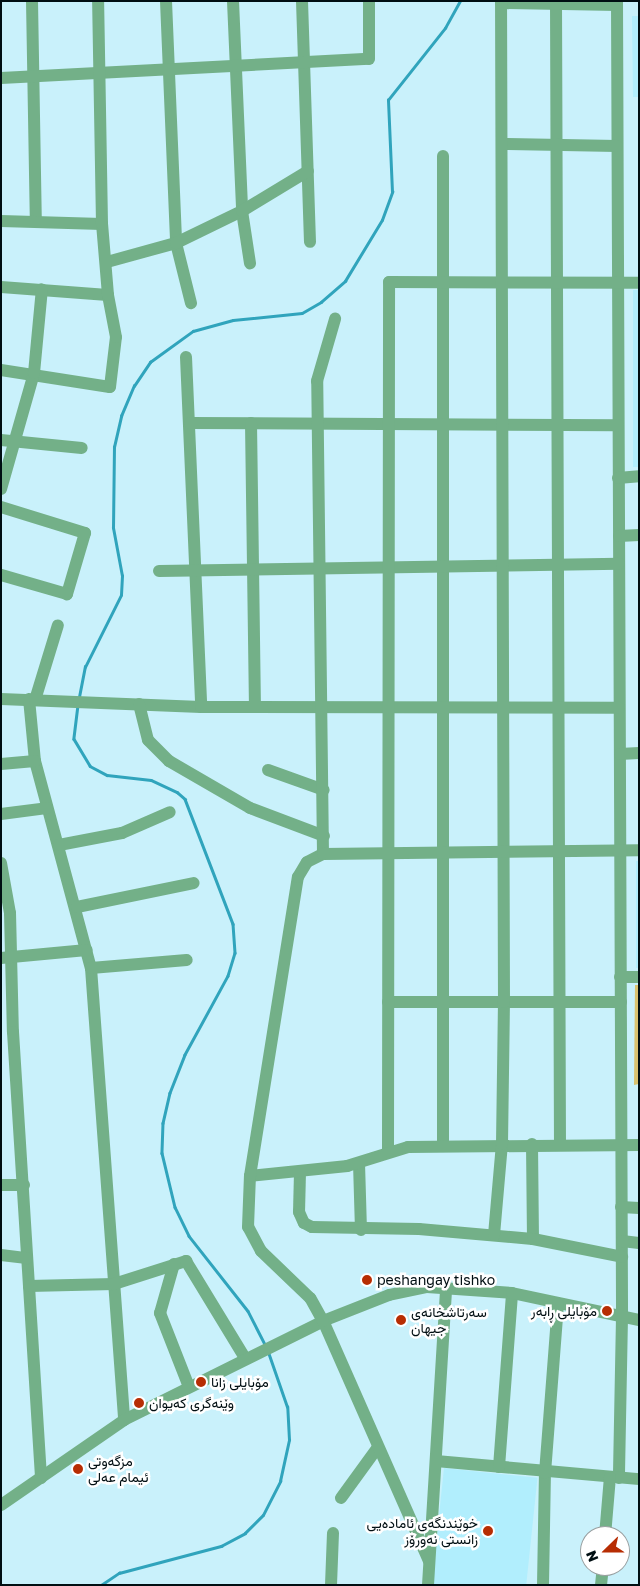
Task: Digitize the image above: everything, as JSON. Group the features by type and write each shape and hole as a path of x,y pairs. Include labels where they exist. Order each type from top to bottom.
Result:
{"street":[{"path":"32,1 36,221"},
{"path":"1,370 110,387 116,338 108,295 107,262 102,224 101,72 98,1"},
{"path":"166,1 176,243 191,303"},
{"path":"233,1 242,211 250,263"},
{"path":"302,1 310,242"},
{"path":"1,78 369,59 370,1"},
{"path":"494,1235 502,1144 504,1002 501,2 617,3 622,1317 614,1477 607,1526"},
{"path":"556,3 560,1144"},
{"path":"502,144 617,146"},
{"path":"443,156 443,708 445,853 443,1145"},
{"path":"107,262 176,243 242,211 308,171"},
{"path":"1,220 102,224"},
{"path":"388,1152 390,853 386,708 389,282 639,283"},
{"path":"1,287 108,295"},
{"path":"1,489 17,442 34,374 42,289"},
{"path":"323,854 324,790 317,381 335,320"},
{"path":"186,357 201,707"},
{"path":"190,423 618,425"},
{"path":"251,424 251,570 255,707"},
{"path":"1,440 82,448"},
{"path":"618,478 639,476"},
{"path":"1,507 85,533 67,594 1,575"},
{"path":"619,536 639,534"},
{"path":"159,572 619,564"},
{"path":"58,625 32,700 35,761 47,808 77,906 91,968 124,1420"},
{"path":"1,699 201,707 620,708"},
{"path":"139,704 148,740 169,761 250,808 324,836"},
{"path":"620,754 639,753"},
{"path":"1,764 35,761"},
{"path":"268,770 324,790"},
{"path":"1,814 47,808"},
{"path":"58,845 122,833 170,812"},
{"path":"429,1561 310,1298 266,1256 252,1237 248,1222 250,1176 295,886 303,866 323,854 639,850"},
{"path":"1,863 10,913 5,958 7,1032 24,1185 41,1478"},
{"path":"77,906 194,883"},
{"path":"5,958 87,950"},
{"path":"91,968 187,960"},
{"path":"620,977 639,977"},
{"path":"388,1002 620,1002"},
{"path":"250,1176 300,1172 359,1163 408,1147 502,1144 639,1145"},
{"path":"532,1144 534,1238"},
{"path":"359,1163 361,1230"},
{"path":"300,1172 299,1212 304,1223 318,1228 361,1230 419,1229 534,1238 622,1257"},
{"path":"1,1185 24,1185"},
{"path":"621,1207 639,1208"},
{"path":"622,1241 639,1243"},
{"path":"1,1255 27,1258"},
{"path":"29,1286 114,1284 186,1261 246,1358"},
{"path":"174,1264 160,1313 189,1387"},
{"path":"1,1506 124,1420 322,1321 389,1295 427,1287 512,1293 558,1305 639,1320"},
{"path":"428,1585 446,1287"},
{"path":"499,1467 512,1293"},
{"path":"543,1585 545,1473 558,1305"},
{"path":"341,1498 378,1447"},
{"path":"436,1461 545,1473 639,1479"},
{"path":"330,1585 333,1533"}],"shaded area":[{"path":"632,16 639,16 639,97 633,97"},
{"path":"633,290 639,290 639,467 633,467"},
{"path":"636,861 639,861 639,968 636,968"},
{"path":"635,985 639,985 639,1084 634,1085"},
{"name":"خوێندنگەی ئامادەیی زانستی نەورۆز","path":"444,1468 537,1478 526,1585 432,1584"}],"waterway":[{"path":"79,697 85,667 121,595 122,576 113,528 114,447 121,416 134,386 150,362 193,331 233,320 302,313 321,302 345,281 382,220 392,192 388,100 445,28 460,1"},
{"path":"78,705 74,739 90,766 107,775 151,780 177,792 185,799 233,924 235,953 228,976 185,1055 170,1093 163,1123 162,1153 175,1207 189,1236 248,1311 265,1345"},
{"path":"101,1585 119,1573 221,1546 245,1533 263,1515 280,1481 289,1440 287,1407 268,1352"}],"place":[{"name":"peshangay tishko","path":"367,1280"},
{"name":"مۆبایلی ڕابەر","path":"607,1311"},
{"name":"سەرتاشخانەی جیهان","path":"401,1320"},
{"name":"مۆبایلی زانا","path":"201,1382"},
{"name":"وێنەگری کەیوان","path":"139,1403"},
{"name":"مزگەوتی ئیمام عەلی","path":"78,1469"},
{"name":"خوێندنگەی ئامادەیی زانستی نەورۆز","path":"488,1531"}]}
